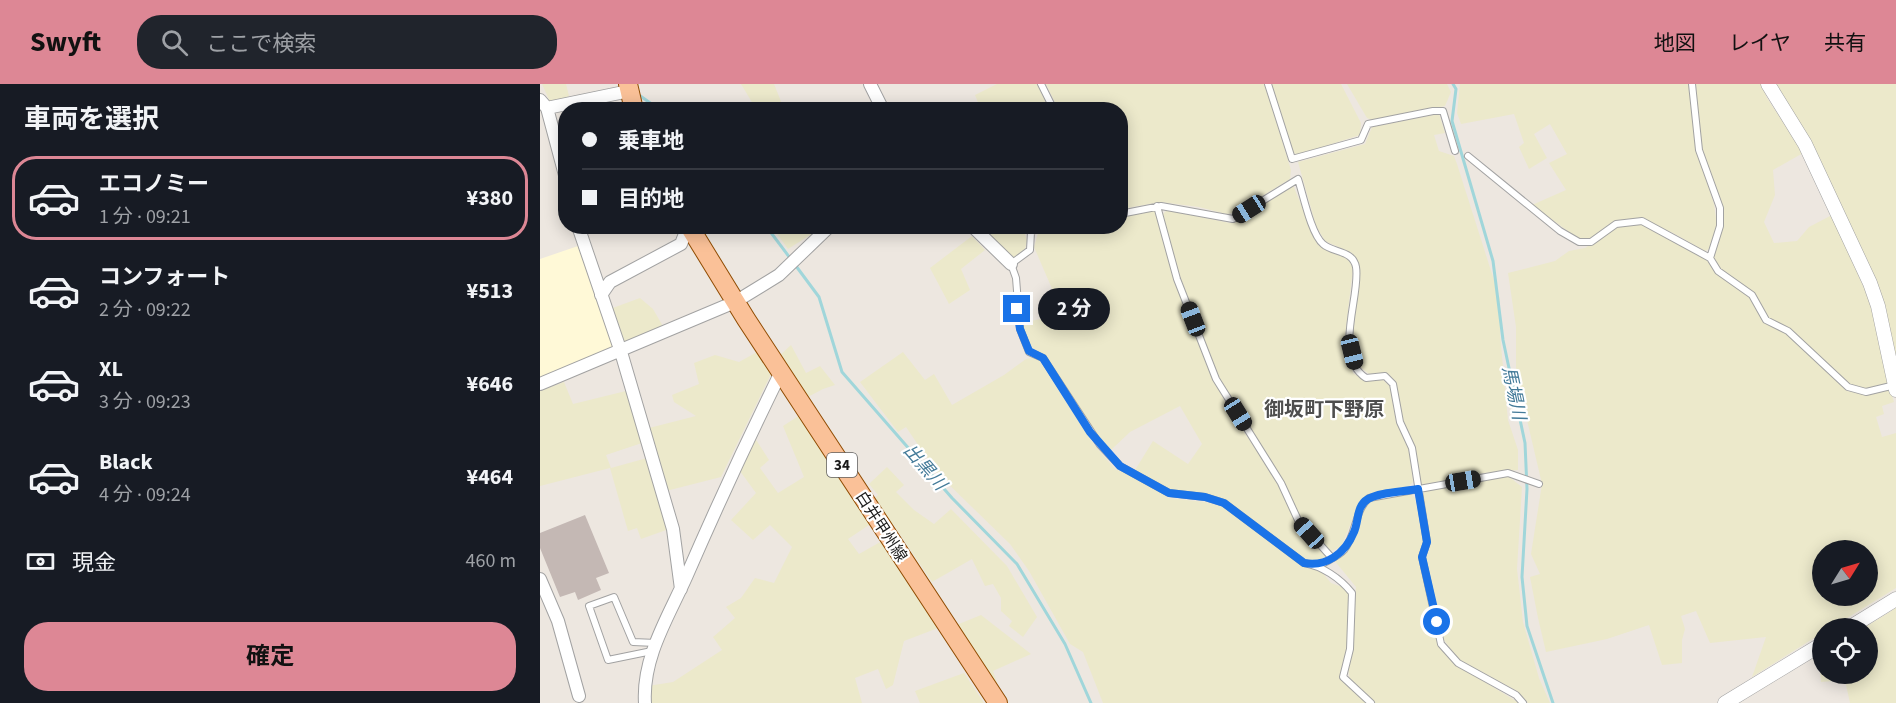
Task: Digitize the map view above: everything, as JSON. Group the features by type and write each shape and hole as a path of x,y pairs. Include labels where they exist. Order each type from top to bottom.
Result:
{"main road":[{"path":"628,87 632,102"},
{"name":"白井甲州線","path":"694,234 735,302 998,703"}],"street":[{"path":"870,84 879,102"},
{"path":"1768,84 1805,144 1870,283 1878,306 1895,388"},
{"path":"558,152 544,104 628,87"},
{"path":"581,234 621,352 673,529 681,589"},
{"path":"601,295 610,282 681,244 685,234"},
{"path":"540,384 621,352 735,302 779,275 821,234"},
{"path":"980,234 1011,264"},
{"path":"645,703 644,683 654,647 732,472 781,372"},
{"path":"540,579 558,621 579,696"},
{"path":"1865,618 1896,599"},
{"path":"1725,703 1812,650"}],"lane":[{"path":"1041,84 1050,102"},
{"path":"1268,84 1292,159 1361,140 1368,124 1433,111 1443,111 1455,151"},
{"path":"1692,84 1699,150 1720,208 1720,226 1710,258"},
{"path":"1468,156 1560,231 1579,242 1591,242 1616,224 1642,221 1710,258 1718,271 1752,295 1766,320 1788,331 1848,387 1866,392 1895,388"},
{"path":"1128,212 1156,206 1233,219 1298,179 1314,229 1323,244 1349,256 1356,266 1348,337 1356,367 1366,378 1385,376 1393,384 1400,422 1412,448 1427,542 1422,557 1442,644 1458,663 1516,695 1523,703"},
{"path":"1156,206 1177,279 1216,379 1281,483 1298,520 1332,558"},
{"path":"1031,234 1030,250 1011,264 1016,278 1020,329 1029,351 1043,358 1087,428 1120,466 1169,493 1205,497 1224,503 1304,563 1319,566 1353,593 1350,649 1343,677 1371,703"},
{"path":"1319,566 1343,551 1354,532 1361,505 1369,498 1508,473 1536,483"},
{"path":"614,597 633,642 654,647 608,660 589,606 614,597"}],"shaded area":[{"path":"542,84 566,84 569,96 551,104"},
{"path":"741,84 774,84 781,102 752,102"},
{"path":"997,84 1037,84 1046,102 978,102 975,95"},
{"path":"1046,84 1265,84 1291,170 1290,179 1234,213 1226,214 1199,207 1161,202 1128,208 1128,102 1055,102"},
{"path":"1271,84 1341,84 1361,123 1360,135 1297,155 1292,151"},
{"path":"1347,84 1447,84 1451,92 1445,106 1374,121 1367,118"},
{"path":"1460,84 1689,84 1697,152 1714,204 1717,226 1709,249 1705,251 1673,233 1640,219 1613,223 1590,239 1580,240 1532,205 1566,190 1549,163 1567,154 1550,124 1534,134 1547,158 1529,169 1519,147 1524,143 1514,114 1461,124 1457,113"},
{"path":"1696,84 1761,84 1767,98 1803,153 1773,170 1775,195 1764,222 1774,243 1797,241 1809,227 1832,215 1870,302 1888,383 1865,390 1850,385 1768,319 1754,293 1719,268 1713,256 1723,227 1723,211 1701,149"},
{"path":"1773,84 1896,84 1896,375 1881,302"},
{"path":"1439,114 1445,133 1434,135 1439,151 1454,156 1500,299 1500,335 1508,420 1518,450 1518,470 1484,473 1421,485 1415,446 1403,423 1395,381 1387,373 1369,374 1360,367 1353,339 1359,266 1352,253 1325,241 1316,226 1298,162 1365,144 1372,127"},
{"path":"1293,185 1318,245 1347,257 1353,268 1345,337 1353,373 1365,381 1383,380 1390,386 1396,422 1409,448 1413,482 1408,487 1366,497 1357,508 1341,547 1331,551 1302,522 1286,486 1219,377 1181,279 1162,215 1167,210 1230,223"},
{"path":"1154,209 1177,287 1207,366 1227,406 1275,479 1294,519 1327,556 1317,563 1305,561 1223,500 1171,490 1135,470 1153,441 1188,464 1202,444 1180,406 1130,432 1111,450 1083,419 1044,356 1030,346 1020,323 1051,317 1066,321 1034,247 1038,234 1128,234 1128,215"},
{"path":"1642,224 1708,259 1715,272 1750,297 1765,322 1787,334 1847,391 1869,395 1890,390 1894,402 1882,406 1884,414 1876,417 1882,437 1896,433 1896,588 1878,599 1878,540 1812,540 1812,606 1867,606 1847,618 1812,618 1812,639 1752,677 1766,637 1710,643 1696,611 1681,616 1685,629 1682,640 1682,663 1662,665 1649,625 1607,639 1546,652 1530,577 1540,574 1531,554 1542,484 1516,373 1516,327 1508,273 1555,261 1569,251 1585,248 1618,227"},
{"path":"777,234 812,234 788,249"},
{"path":"984,234 1025,234 1027,241 1025,249 1010,261"},
{"path":"972,236 985,250 961,269 970,290 949,304 930,268"},
{"path":"578,246 615,349 540,379 540,259"},
{"path":"640,298 653,309 664,328 623,346 610,309"},
{"path":"791,345 806,373 820,366 835,385 804,399 777,358"},
{"path":"759,351 772,372 721,477 666,491 649,428 696,416 674,402 672,395 699,384 694,363 715,355 739,362"},
{"path":"903,352 925,380 934,374 952,405 1004,375 1026,359 1037,357 1095,446 1115,469 1151,484 1168,498 1205,502 1223,507 1306,568 1321,571 1331,583 1345,588 1350,595 1347,648 1342,678 1368,703 1103,703 1083,652 1070,644 1029,571 1010,544 937,473 906,427 898,432 860,382"},
{"path":"564,382 573,404 630,390 645,442 606,455 611,468 647,458 669,529 641,539 637,528 628,531 610,468 540,486 540,391"},
{"path":"800,415 872,523 848,539 859,554 882,541 938,628 904,641 893,685 886,689 878,669 855,678 862,703 651,703 648,686 673,682 722,650 713,637 735,618 726,607 741,598 755,578 774,583 792,547 770,525 753,540 731,520 756,493 737,467 753,435 769,460 760,468 778,493 804,477 783,426"},
{"path":"887,467 904,485 896,492 914,510 934,524 951,509 1007,566 1037,617 1023,637 1009,626 1012,621 1001,611 1001,598 993,584 985,586 972,559 932,582 893,524 888,527 872,500 878,495 869,484"},
{"path":"1507,475 1522,487 1517,569 1523,622 1539,678 1550,703 1528,703 1517,691 1458,659 1444,640 1426,560 1431,543 1422,495 1426,491"},
{"path":"1410,493 1415,498 1424,543 1419,556 1438,646 1456,664 1519,703 1375,703 1350,680 1348,669 1356,587 1334,560 1346,553 1358,533 1363,508 1369,498"},
{"path":"1896,608 1896,703 1850,703 1846,684 1878,684 1878,619"},
{"path":"981,615 1031,654 993,671 1001,694 954,626"},
{"path":"964,673 984,703 920,703 915,691"}],"building":[{"path":"585,515 609,573 596,578 601,590 578,600 575,592 560,597 540,548 540,533"}],"waterway":[{"name":"馬場川","path":"1453,84 1456,89 1452,121 1493,261 1503,340 1525,443 1527,489 1522,577 1527,626 1553,703"},
{"name":"出黒川","path":"639,95 649,102"},
{"name":"出黒川","path":"772,234 790,258"},
{"name":"出黒川","path":"796,266 819,297 842,372 952,498 1017,564 1065,644 1091,703"}],"district":[{"name":"御坂町下野原","path":"1324,409"}],"route":[{"path":"1017,309 1020,329 1029,351 1043,358 1090,432 1120,466 1169,493 1205,497 1224,503 1304,563 1319,566 1343,551 1354,532 1361,505 1369,498 1418,489 1427,542 1422,557 1437,622"}]}
